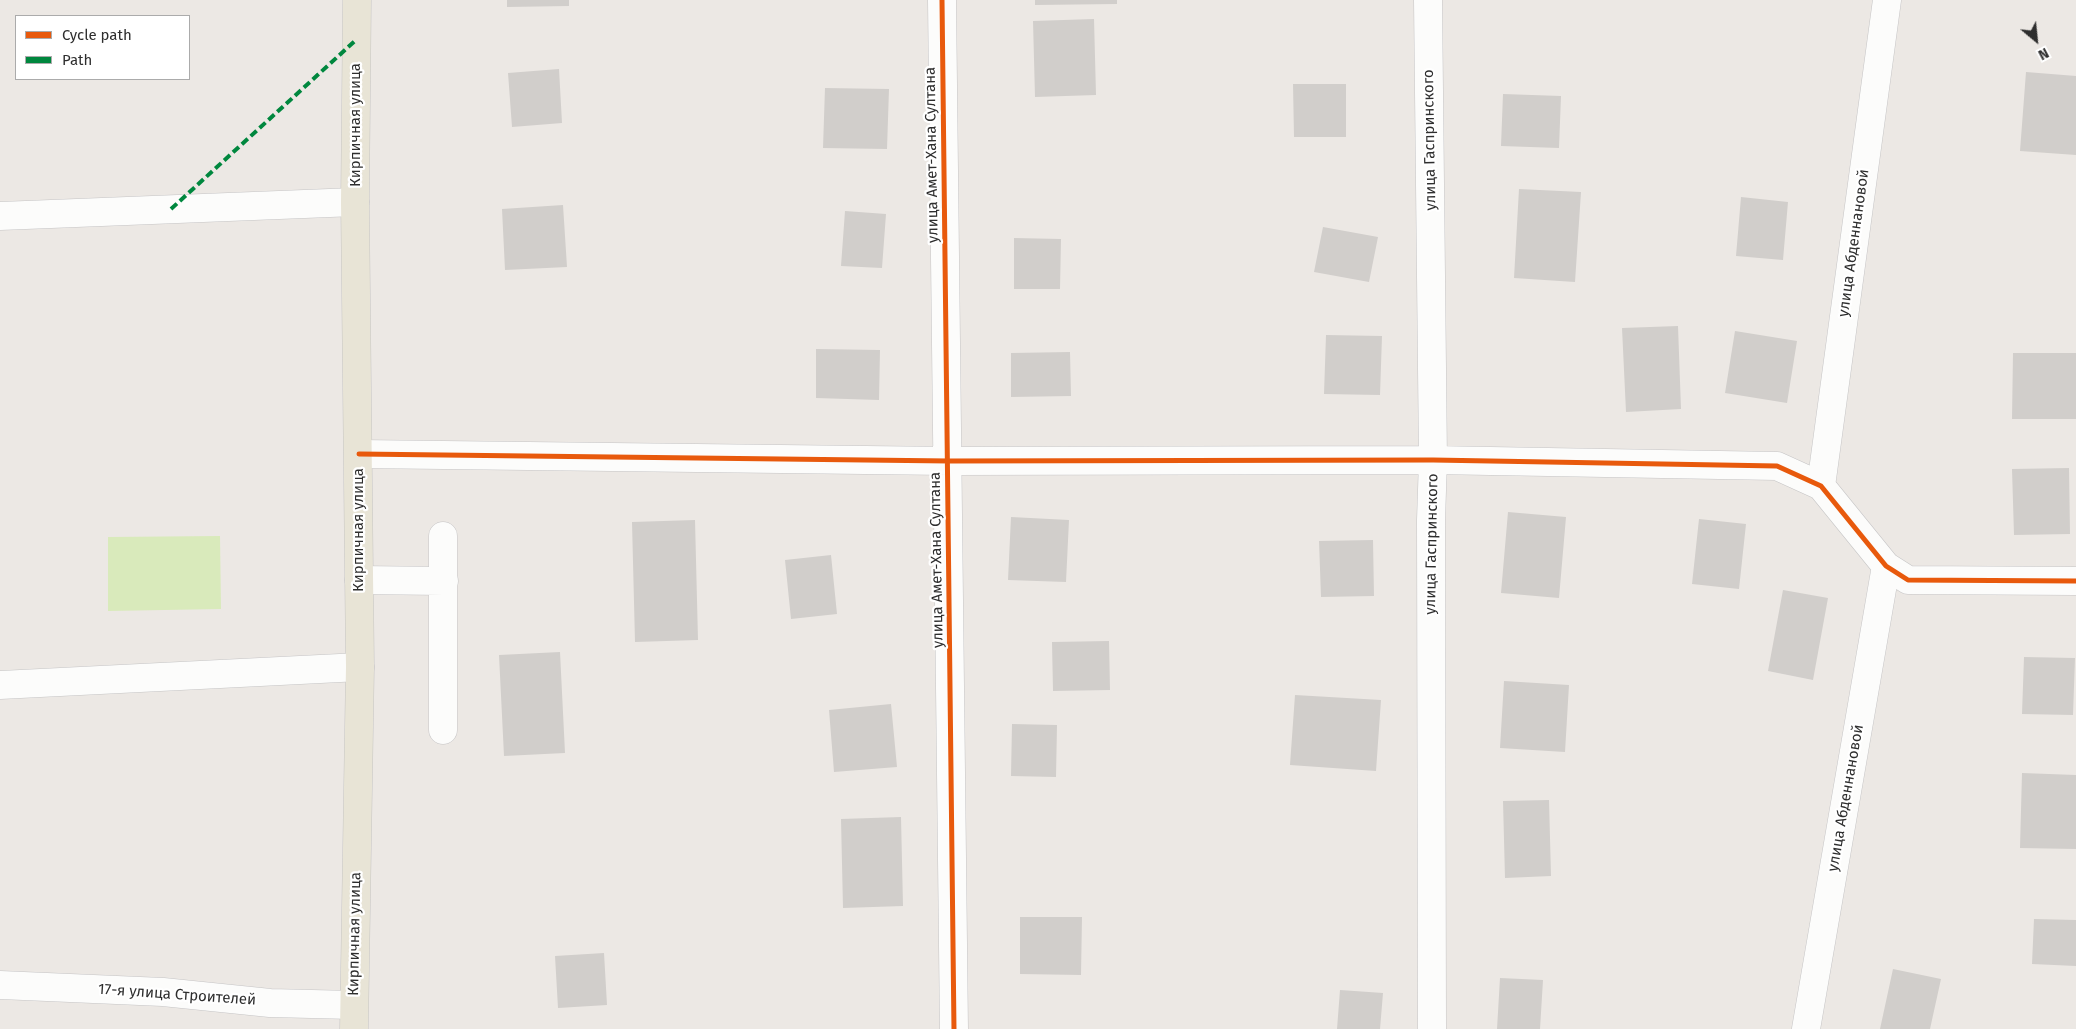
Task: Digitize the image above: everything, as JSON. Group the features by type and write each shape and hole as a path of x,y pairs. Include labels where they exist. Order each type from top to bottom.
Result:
{"main road":[{"name":"Кирпичная улица","path":"354,1017 360,667 356,202 357,0"}],"street":[{"name":"улица Амет-Хана Султана","path":"942,0 949,461 954,1029"},
{"name":"улица Гаспринского","path":"1428,0 1433,460 1431,520 1432,1029"},
{"name":"улица Абденнановой","path":"1821,486 1887,0"},
{"path":"0,216 356,202"},
{"path":"358,454 949,461 1433,460 1777,466 1821,486 1886,566 1908,580 2076,581"},
{"path":"443,536 443,730"},
{"name":"улица Абденнановой","path":"1806,1029 1886,566"},
{"path":"359,580 444,581"},
{"path":"0,685 360,667"},
{"name":"17-я улица Строителей","path":"0,984 163,992 270,1003 354,1017"}],"green space":[{"path":"220,536 221,609 108,611 108,537"}],"building":[{"path":"507,0 569,0 569,6 507,7"},
{"path":"1035,0 1117,0 1117,4 1035,5"},
{"path":"1094,19 1096,95 1035,97 1033,21"},
{"path":"559,69 562,123 512,127 508,73"},
{"path":"2026,72 2076,76 2076,155 2020,151"},
{"path":"1293,84 1346,84 1346,137 1294,137"},
{"path":"825,88 889,89 887,149 823,148"},
{"path":"1503,94 1561,96 1559,148 1501,146"},
{"path":"1519,189 1581,192 1575,282 1514,278"},
{"path":"1741,197 1788,202 1783,260 1736,256"},
{"path":"563,205 567,267 505,270 502,209"},
{"path":"845,211 886,214 882,268 841,266"},
{"path":"1323,227 1378,237 1369,282 1314,272"},
{"path":"1014,238 1061,239 1060,289 1014,289"},
{"path":"1678,326 1681,409 1626,412 1622,328"},
{"path":"1735,331 1797,341 1787,403 1725,393"},
{"path":"1326,335 1382,336 1380,395 1324,394"},
{"path":"816,349 880,350 879,400 816,398"},
{"path":"1070,352 1071,396 1011,397 1011,353"},
{"path":"2013,353 2076,353 2076,419 2012,419"},
{"path":"2069,468 2070,534 2014,535 2012,469"},
{"path":"1508,512 1566,517 1559,598 1501,593"},
{"path":"1011,517 1069,520 1066,582 1008,580"},
{"path":"1699,519 1746,524 1739,589 1692,584"},
{"path":"695,520 698,640 635,642 632,522"},
{"path":"1373,540 1374,596 1321,597 1319,541"},
{"path":"831,555 837,614 791,619 785,560"},
{"path":"1783,590 1828,598 1813,680 1768,671"},
{"path":"1109,641 1110,690 1053,691 1052,642"},
{"path":"560,652 565,753 504,756 499,655"},
{"path":"2024,657 2075,658 2073,715 2022,714"},
{"path":"1504,681 1569,685 1565,752 1500,748"},
{"path":"1295,695 1381,700 1376,771 1290,765"},
{"path":"891,704 897,767 834,772 829,710"},
{"path":"1012,724 1057,725 1056,777 1011,776"},
{"path":"2022,773 2076,775 2076,849 2020,848"},
{"path":"1549,800 1551,876 1505,878 1503,801"},
{"path":"901,817 903,906 843,908 841,819"},
{"path":"1020,917 1082,917 1081,975 1020,974"},
{"path":"2034,919 2076,920 2076,966 2032,964"},
{"path":"604,953 607,1005 558,1008 555,956"},
{"path":"1893,969 1941,979 1930,1029 1880,1029"},
{"path":"1500,978 1543,980 1540,1029 1497,1029"},
{"path":"1340,990 1383,993 1380,1029 1337,1029"}],"marked path":[{"path":"171,209 357,39"}],"cycle path":[{"path":"942,0 954,1029"},
{"path":"359,454 949,461 1433,460 1777,466 1821,486 1886,566 1908,580 2076,581"}]}
